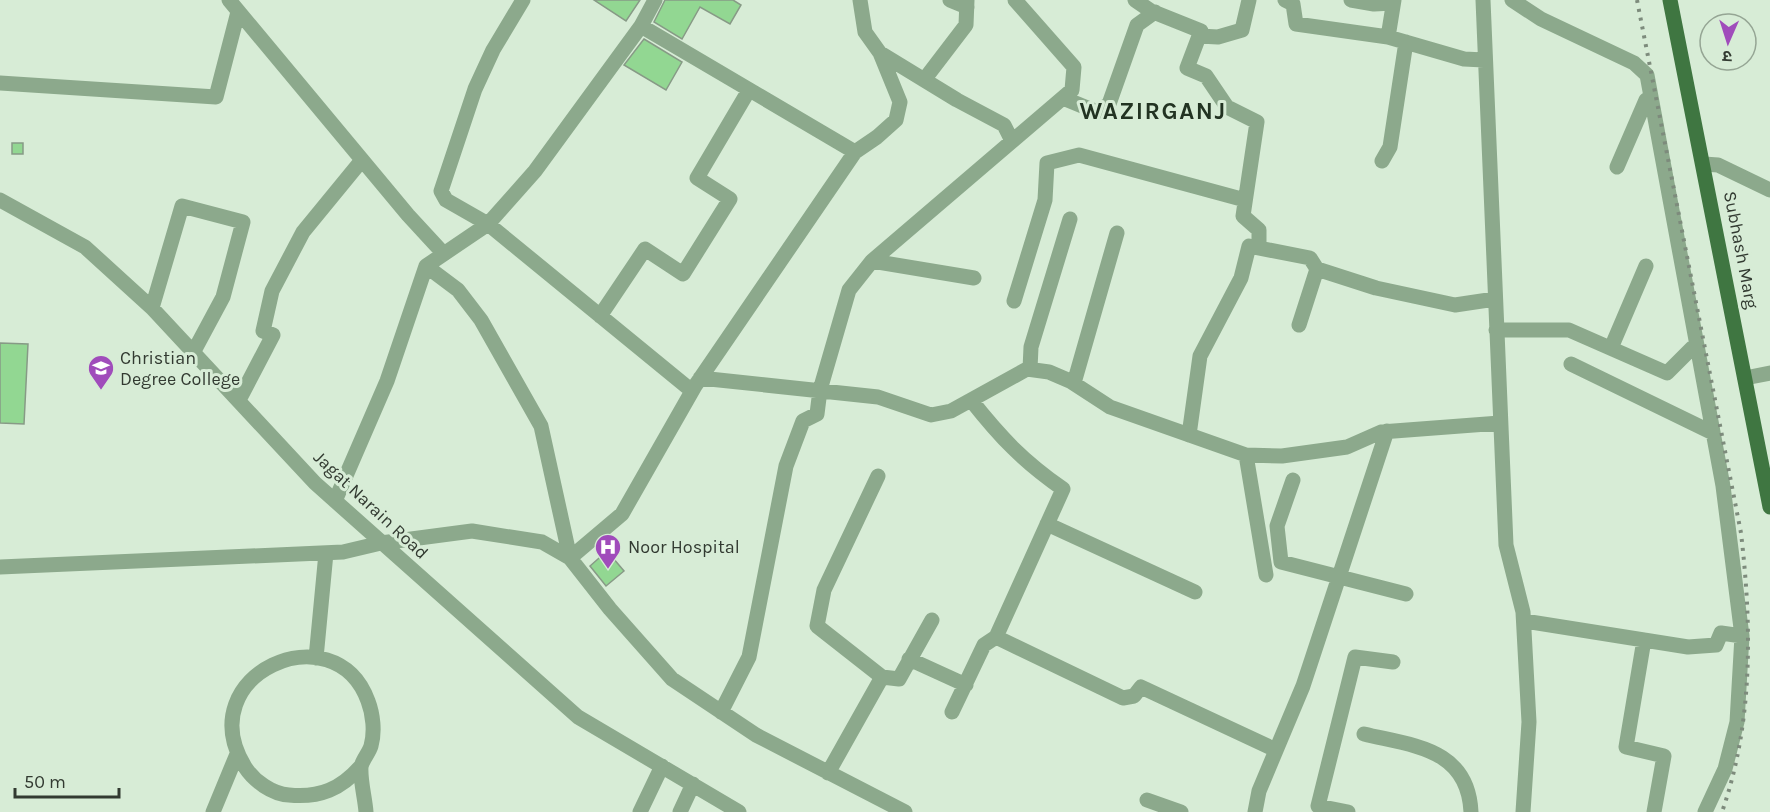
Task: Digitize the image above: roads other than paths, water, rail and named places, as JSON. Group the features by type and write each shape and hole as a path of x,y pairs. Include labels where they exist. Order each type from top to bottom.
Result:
{"main road":[{"name":"Subhash Marg","path":"1670,0 1769,500"}],"street":[{"path":"523,0 493,50 475,89 441,191 446,200 488,224 600,316 696,385 790,386 878,397 930,415 951,411 1008,378 1030,369 1049,372 1074,383 1110,407 1246,455 1282,456 1347,447 1387,431 1500,423"},
{"path":"335,501 387,381 426,266 488,224 535,171 641,26 655,0"},
{"path":"570,558 622,514 696,385 855,152 896,120 900,102 880,53 865,32 860,0"},
{"path":"924,80 966,25 967,3 950,0"},
{"path":"721,712 749,657 786,466 803,421 817,414 820,390 849,291 872,261 1072,90 1074,68 1016,0"},
{"path":"1135,0 1155,12 1201,31 1187,68 1206,76 1227,107 1257,122 1243,216 1259,230 1259,248"},
{"path":"1199,36 1218,37 1242,30 1249,0"},
{"path":"1286,0 1293,3 1296,24 1388,37 1464,59 1484,60"},
{"path":"1350,0 1374,4 1393,1 1388,37"},
{"path":"1483,0 1506,545 1524,621 1529,722 1523,812"},
{"path":"1512,0 1541,19 1634,63 1647,75 1713,433 1737,580 1742,636 1737,723 1725,769 1705,812"},
{"path":"234,6 362,160 444,254"},
{"path":"0,83 216,97 234,6"},
{"path":"1063,98 1097,112 1109,104 1137,25 1155,12"},
{"path":"641,26 855,152"},
{"path":"1382,161 1390,147 1406,42"},
{"path":"880,53 1004,125 1012,141"},
{"path":"600,316 645,249 683,274 730,200 698,178 749,90"},
{"path":"1617,167 1646,100 1651,99"},
{"path":"1014,300 1045,200 1047,163 1079,155 1245,200"},
{"path":"239,400 273,335 263,331 272,291 303,232 362,160"},
{"path":"1704,164 1718,165 1770,190"},
{"name":"Jagat Narain Road","path":"0,200 85,248 152,308 335,501 578,717 739,812"},
{"path":"152,308 182,206 243,222 223,297 194,351"},
{"path":"1030,369 1031,347 1070,219"},
{"path":"1074,383 1117,233"},
{"path":"1189,435 1200,356 1241,278 1249,246 1310,258 1317,269 1376,288 1455,305 1495,299"},
{"path":"872,261 974,278"},
{"path":"426,266 458,290 481,320 541,426 570,558"},
{"path":"1611,348 1646,266"},
{"path":"1299,325 1317,269"},
{"path":"1496,330 1569,330 1667,373 1692,348 1697,346"},
{"path":"1571,364 1713,433"},
{"path":"1745,378 1770,373"},
{"path":"952,712 984,645 996,637 1063,489 1034,469 1004,442 971,400"},
{"path":"1255,812 1259,790 1303,686 1387,431"},
{"path":"1246,455 1266,575"},
{"path":"878,476 824,590 817,626 882,677 900,679 932,620"},
{"path":"1293,480 1277,526 1281,562 1406,594"},
{"path":"1047,524 1195,592"},
{"path":"0,567 343,552 381,543 472,531 542,542 570,558 610,609 672,680 756,735 905,812"},
{"path":"316,658 326,553"},
{"path":"1524,621 1688,647 1716,645 1721,633 1742,636"},
{"path":"996,637 1123,698 1134,696 1141,687 1276,750"},
{"path":"1644,640 1626,747 1664,756 1654,812"},
{"path":"294,657 316,658 338,666 356,680 368,700 373,722 371,745 361,766 347,782 328,793 307,797 285,795 265,787 249,772 237,754 232,733 233,711 241,691 255,674 273,663 294,657"},
{"path":"1348,812 1318,806 1355,657 1393,662"},
{"path":"909,659 966,685"},
{"path":"828,773 882,677"},
{"path":"1364,735 1429,750 1447,759 1470,792 1471,812"},
{"path":"213,812 237,754"},
{"path":"361,766 366,812"},
{"path":"640,812 662,766"},
{"path":"680,812 693,784"},
{"path":"1147,800 1181,812"}],"railway":[{"path":"1637,0 1741,533 1745,568 1748,639 1745,709 1740,744 1722,812"}],"place":[{"name":"Christian Degree College","path":"101,391"},
{"name":"Noor Hospital","path":"608,570"}],"district":[{"name":"WAZIRGANJ","path":"1153,111"}]}
